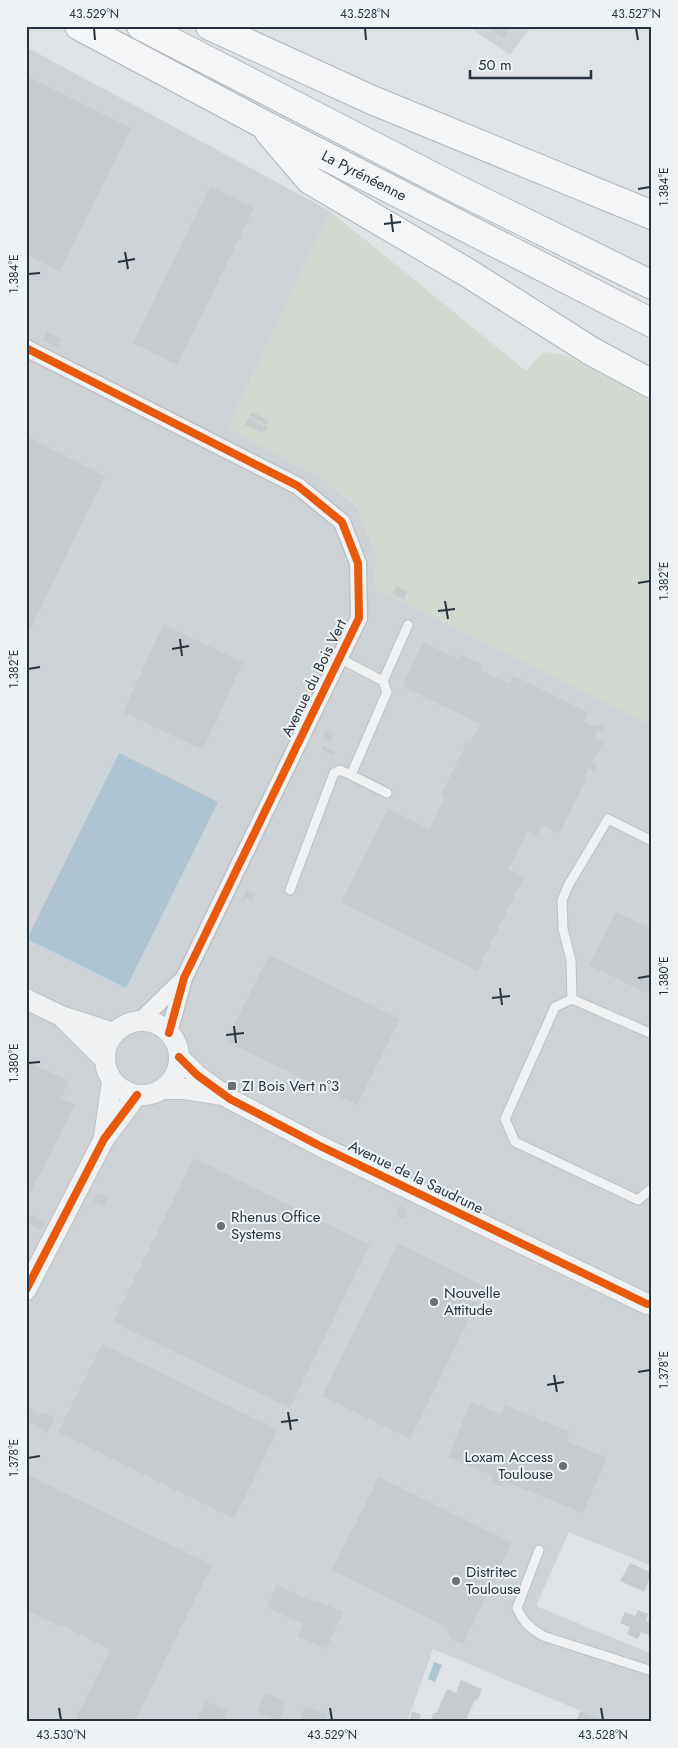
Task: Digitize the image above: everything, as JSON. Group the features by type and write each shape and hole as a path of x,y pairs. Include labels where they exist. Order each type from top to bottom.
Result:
{"highway":[{"name":"La Pyrénéenne","path":"79,26 261,123 652,323"},
{"name":"La Pyrénéenne","path":"141,26 452,187 652,285"},
{"path":"210,26 372,100 652,215"},
{"path":"261,123 310,180 468,273 591,351 652,384"}],"street":[{"name":"Avenue du Bois Vert","path":"26,348 298,486 342,522 358,563 359,618 184,978 169,1033"},
{"name":"Avenue du Bois Vert","path":"140,1021 184,978"},
{"path":"26,999 61,1016 114,1034"},
{"path":"61,1016 104,1059"},
{"path":"130,1022 151,1022 161,1026 169,1033 178,1048 178,1069 172,1080 163,1089 146,1096 138,1096 128,1093 112,1081 104,1059 108,1041 121,1027 130,1022"},
{"name":"Avenue de la Saudrune","path":"179,1057 197,1075 222,1095 320,1146 650,1305"},
{"path":"104,1139 112,1081"},
{"name":"Avenue de la Saudrune","path":"163,1089 184,1089 222,1095"},
{"path":"26,1290 104,1139 138,1096"}],"lane":[{"path":"383,681 408,625"},
{"path":"340,658 383,681 387,692 351,775"},
{"path":"290,890 334,773 340,770 387,793"},
{"path":"572,1000 571,960 563,929 562,900 568,884 608,819 652,841"},
{"path":"652,1034 572,1000 555,1007 505,1119 515,1142 638,1200 652,1188"},
{"path":"539,1550 517,1608 523,1621 531,1629 543,1636 652,1671"}],"shaded area":[{"path":"468,26 532,26 510,55"},
{"path":"26,47 330,211 228,428 323,479 358,507 376,555 375,588 652,725 652,1566 569,1532 536,1606 652,1654 652,1722 607,1722 433,1649 407,1722 26,1722"},
{"path":"330,211 526,371 539,356 546,352 568,356 652,402 652,725 375,588 376,555 358,506 323,479 228,428"}],"water":[{"path":"119,753 218,802 126,988 27,939"},
{"path":"434,1662 442,1665 435,1682 428,1679"}],"building":[{"path":"484,26 511,26 504,38"},
{"path":"26,76 131,128 60,271 26,255"},
{"path":"210,186 254,208 177,365 133,343"},
{"path":"47,331 62,339 58,348 42,340"},
{"path":"252,412 269,421 267,425 250,417"},
{"path":"249,418 267,427 263,433 245,425"},
{"path":"26,436 105,476 26,638"},
{"path":"397,586 408,592 404,600 392,594"},
{"path":"163,625 243,662 203,750 123,712"},
{"path":"423,642 458,659 461,654 483,665 480,670 509,684 513,676 524,681 521,690 525,681 588,713 584,721 595,727 597,724 605,728 603,732 598,730 595,737 604,741 592,763 597,765 593,771 589,769 585,777 587,778 559,834 542,825 537,835 528,831 508,869 524,877 477,971 341,902 388,809 429,829 445,797 441,795 467,742 470,744 480,724 402,686"},
{"path":"326,729 335,733 330,742 322,738"},
{"path":"323,746 336,752 334,756 321,749"},
{"path":"247,889 256,893 252,901 245,897 243,902 241,901"},
{"path":"616,912 652,929 652,996 589,965"},
{"path":"269,955 400,1019 357,1105 226,1041"},
{"path":"26,1061 69,1081 61,1098 75,1105 26,1201"},
{"path":"194,1158 370,1245 290,1408 113,1322"},
{"path":"98,1192 108,1197 103,1207 93,1201"},
{"path":"400,1206 408,1210 404,1219 396,1215"},
{"path":"31,1214 45,1221 41,1230 26,1223"},
{"path":"398,1243 485,1287 410,1439 322,1396"},
{"path":"102,1344 278,1430 234,1519 58,1432"},
{"path":"471,1402 501,1414 505,1405 570,1432 566,1441 607,1458 583,1513 504,1481 502,1486 491,1482 493,1476 448,1457"},
{"path":"26,1405 31,1407 34,1413 40,1415 42,1412 55,1418 47,1433 29,1422 26,1423"},
{"path":"26,1474 212,1565 134,1722 74,1722 110,1650 62,1625 61,1627 26,1610"},
{"path":"379,1477 512,1543 463,1644 450,1638 446,1627 332,1570"},
{"path":"630,1563 652,1573 644,1592 620,1581"},
{"path":"277,1585 313,1602 315,1600 343,1612 326,1649 297,1636 303,1624 267,1607"},
{"path":"638,1610 648,1614 646,1621 652,1624 650,1635 641,1632 638,1639 627,1634 630,1627 620,1623 625,1612 635,1616"},
{"path":"461,1680 482,1689 465,1722 430,1722 434,1712 436,1714 447,1689 456,1693"},
{"path":"265,1693 286,1701 279,1722 257,1713"},
{"path":"205,1701 227,1710 224,1717 230,1720 229,1722 201,1722 202,1720 198,1718"},
{"path":"305,1706 327,1714 324,1722 299,1722"},
{"path":"412,1711 421,1715 419,1722 409,1722"},
{"path":"580,1711 603,1720 602,1722 584,1722 577,1719"}],"cycle path":[{"path":"26,348 298,486 342,522 358,563 359,618 184,978 169,1033"},
{"path":"179,1057 197,1075 230,1099 320,1146 647,1304 652,1304"},
{"path":"26,1290 104,1139 137,1095"}],"place":[{"name":"ZI Bois Vert n°3","path":"232,1086"},
{"name":"Rhenus Office Systems","path":"221,1226"},
{"name":"Nouvelle Attitude","path":"434,1302"},
{"name":"Loxam Access Toulouse","path":"563,1466"},
{"name":"Distritec Toulouse","path":"456,1581"}]}
